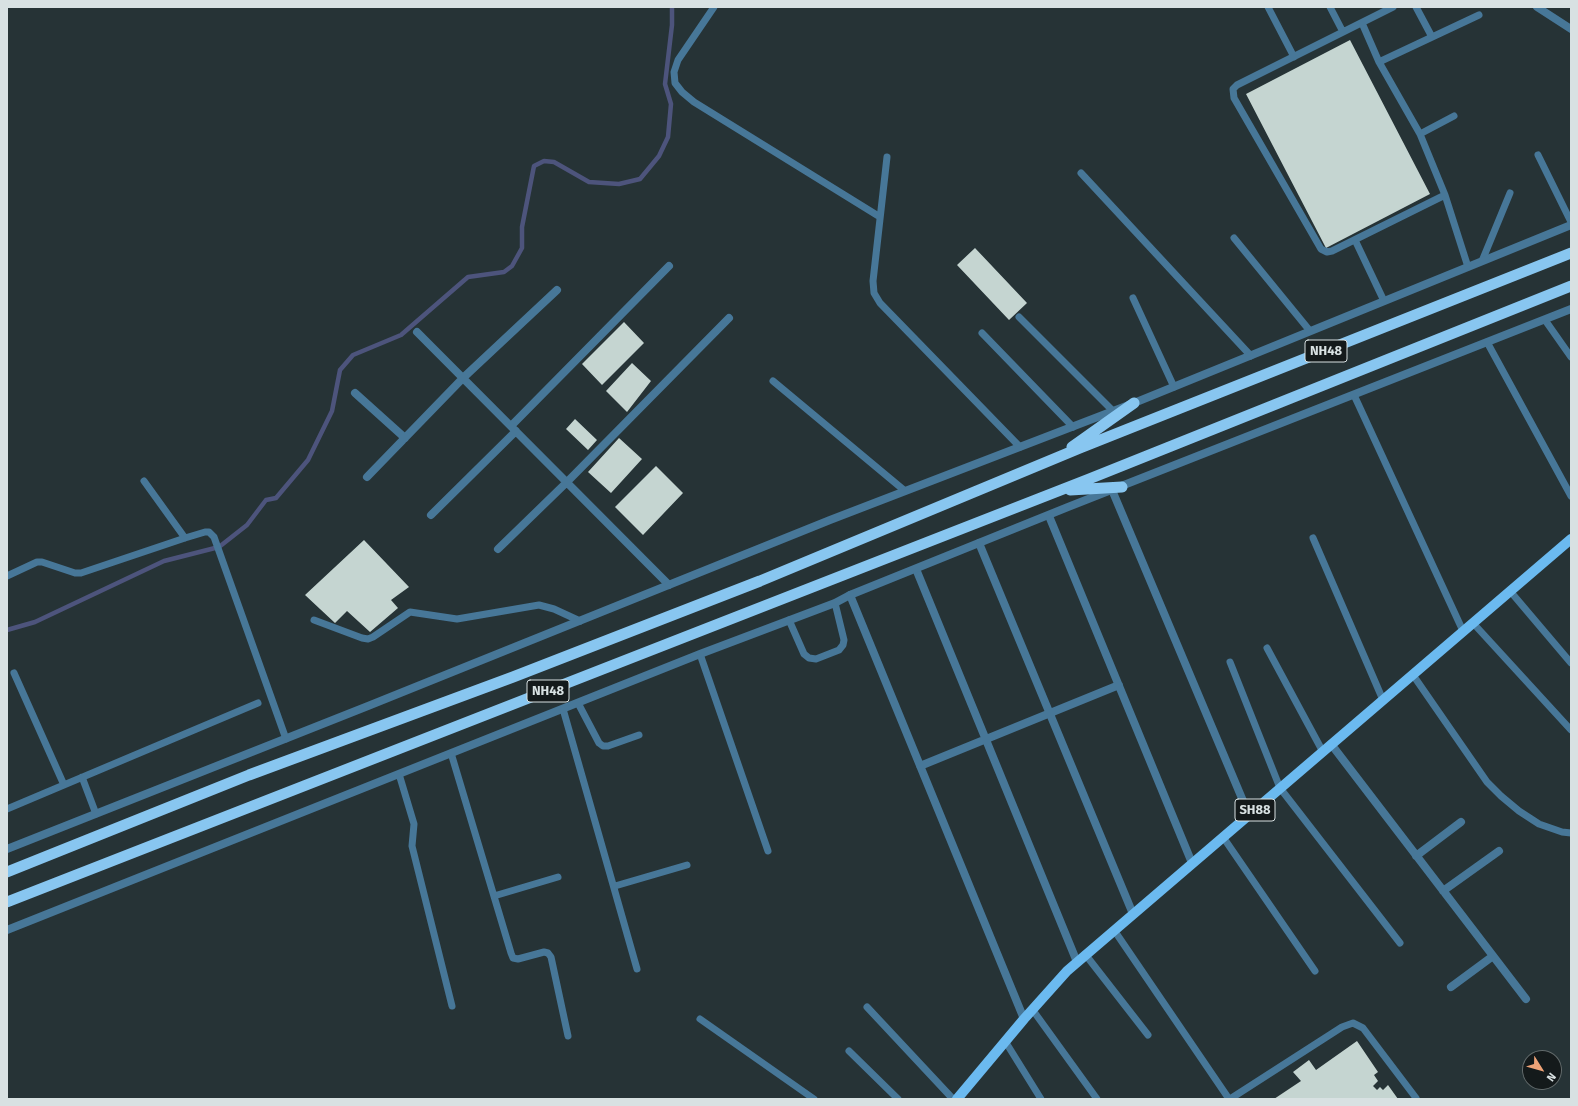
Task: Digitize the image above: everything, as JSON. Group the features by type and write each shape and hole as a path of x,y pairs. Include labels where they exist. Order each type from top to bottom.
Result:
{"highway":[{"name":"NH48","path":"7,872 250,775 513,677 753,584 1055,458 1571,253"},
{"name":"NH48","path":"7,902 1061,490 1571,286"},
{"path":"1055,458 1134,403"},
{"path":"1061,490 1117,489"}],"main road":[{"name":"SH88","path":"957,1099 1032,1009 1085,954 1571,539"}],"street":[{"path":"1537,7 1571,29"},
{"path":"7,849 905,491 1174,387 1468,267 1571,223"},
{"path":"431,515 669,266"},
{"path":"367,477 463,378 557,290"},
{"path":"7,930 700,654 835,603 850,595 979,543 1571,309"},
{"path":"498,549 567,482 729,318"},
{"path":"417,332 669,585"},
{"path":"355,393 405,438"},
{"path":"1117,489 1249,815"},
{"path":"1049,516 1192,863"},
{"path":"979,543 1133,914"},
{"path":"916,569 1077,962"},
{"path":"850,595 1024,1019"},
{"path":"920,766 1119,685"},
{"path":"1331,744 1526,999"},
{"path":"1416,856 1461,822"},
{"path":"1443,891 1499,850"},
{"path":"1451,987 1493,956"}],"lane":[{"path":"714,7 678,60 674,72 675,83 682,92 694,102 880,217"},
{"path":"1268,7 1294,57"},
{"path":"1330,7 1343,32"},
{"path":"1393,7 1237,85 1233,89 1234,98 1321,249 1326,252 1332,251 1355,240 1445,195"},
{"path":"1416,7 1432,37"},
{"path":"1379,62 1479,15"},
{"path":"1362,23 1379,62 1420,134 1445,195 1468,267"},
{"path":"1420,134 1454,116"},
{"path":"1538,155 1571,223"},
{"path":"887,157 873,281 874,292 880,303 1020,447"},
{"path":"1081,173 1250,356"},
{"path":"1482,261 1510,194"},
{"path":"1234,238 1310,331"},
{"path":"1355,240 1384,301"},
{"path":"1133,298 1174,387"},
{"path":"1019,317 1113,411"},
{"path":"1544,320 1571,357"},
{"path":"982,333 1073,427"},
{"path":"1487,342 1571,496"},
{"path":"773,381 905,491"},
{"path":"1354,395 1463,631"},
{"path":"144,481 185,538"},
{"path":"7,576 37,562 42,562 75,573 81,573 185,538 209,532 214,537 286,739"},
{"path":"1314,538 1383,700"},
{"path":"1510,591 1571,663"},
{"path":"789,620 804,654 810,658 816,659 838,650 843,645 844,640 835,603"},
{"path":"314,620 368,639 410,612 457,619 539,605 554,609 580,621"},
{"path":"1473,623 1571,730"},
{"path":"1267,648 1322,752"},
{"path":"700,654 768,851"},
{"path":"1230,662 1280,788 1400,943"},
{"path":"14,674 64,785"},
{"path":"1413,674 1487,782 1496,792 1518,811 1539,824 1562,832 1571,833"},
{"path":"7,809 258,703"},
{"path":"578,703 599,744 608,746 639,735"},
{"path":"563,709 615,886 637,969"},
{"path":"451,753 513,958 518,959 544,952 548,953 551,957 568,1036"},
{"path":"399,774 414,824 412,846 452,1006"},
{"path":"82,777 96,814"},
{"path":"1223,837 1315,971"},
{"path":"615,886 687,865"},
{"path":"494,896 558,877"},
{"path":"1114,930 1229,1099 1342,1027 1353,1023 1363,1028 1416,1098"},
{"path":"1085,954 1148,1035"},
{"path":"867,1007 953,1099"},
{"path":"1032,1009 1097,1099"},
{"path":"700,1019 814,1099"},
{"path":"1005,1042 1041,1099"},
{"path":"849,1051 898,1099"}],"building":[{"path":"1350,40 1430,194 1326,248 1246,94"},
{"path":"975,248 1027,303 1009,320 957,265"},
{"path":"624,322 644,343 602,385 582,364"},
{"path":"632,363 651,381 627,412 606,391"},
{"path":"575,419 597,440 588,450 566,429"},
{"path":"619,438 642,459 611,493 588,472"},
{"path":"656,466 683,493 643,535 615,507"},
{"path":"364,540 409,587 391,600 398,608 370,632 347,611 335,623 305,595"},
{"path":"1357,1041 1378,1072 1374,1075 1378,1081 1373,1086 1377,1090 1380,1087 1383,1090 1388,1085 1398,1099 1274,1099 1301,1081 1293,1072 1309,1060 1316,1070"}],"waterway":[{"path":"7,630 35,622 164,561 219,547 247,525 266,500 276,498 308,460 332,411 340,370 353,355 401,335 468,277 504,272 512,266 522,248 522,227 534,166 544,161 554,162 589,182 619,184 640,179 659,156 668,137 671,104 665,84 672,25 672,7"}]}
